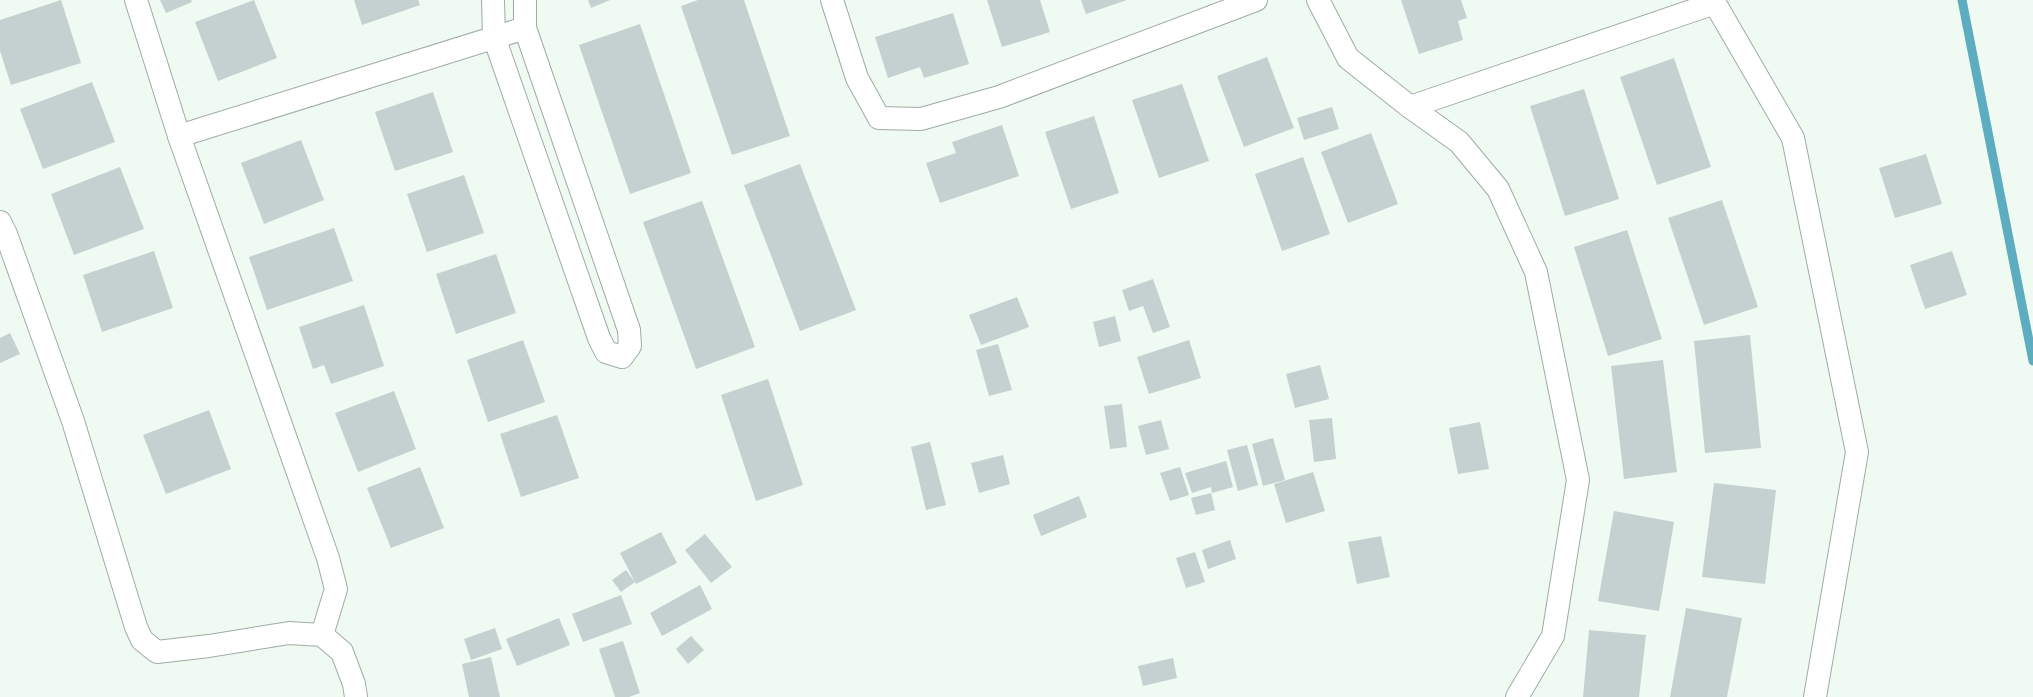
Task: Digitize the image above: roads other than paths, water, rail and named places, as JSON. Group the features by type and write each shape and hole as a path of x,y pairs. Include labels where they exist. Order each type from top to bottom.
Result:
{"street":[{"path":"136,0 179,136 238,298 331,570 336,589 322,634"},
{"path":"493,0 494,37 598,338 606,352 622,357 630,346 629,330 525,28 525,0"},
{"path":"832,0 857,78 879,118 921,119 999,97 1256,0"},
{"path":"1318,0 1348,58 1410,107 1459,142 1498,189 1536,272 1578,480 1553,636 1517,697"},
{"path":"1410,107 1714,1 1793,138 1857,452 1815,697"},
{"path":"179,136 525,28"},
{"path":"0,222 6,234 73,421 129,606 142,640 157,652 210,646 289,633 322,634 342,652 354,684 356,697"}],"waterway":[{"path":"1962,0 2033,361"}]}
